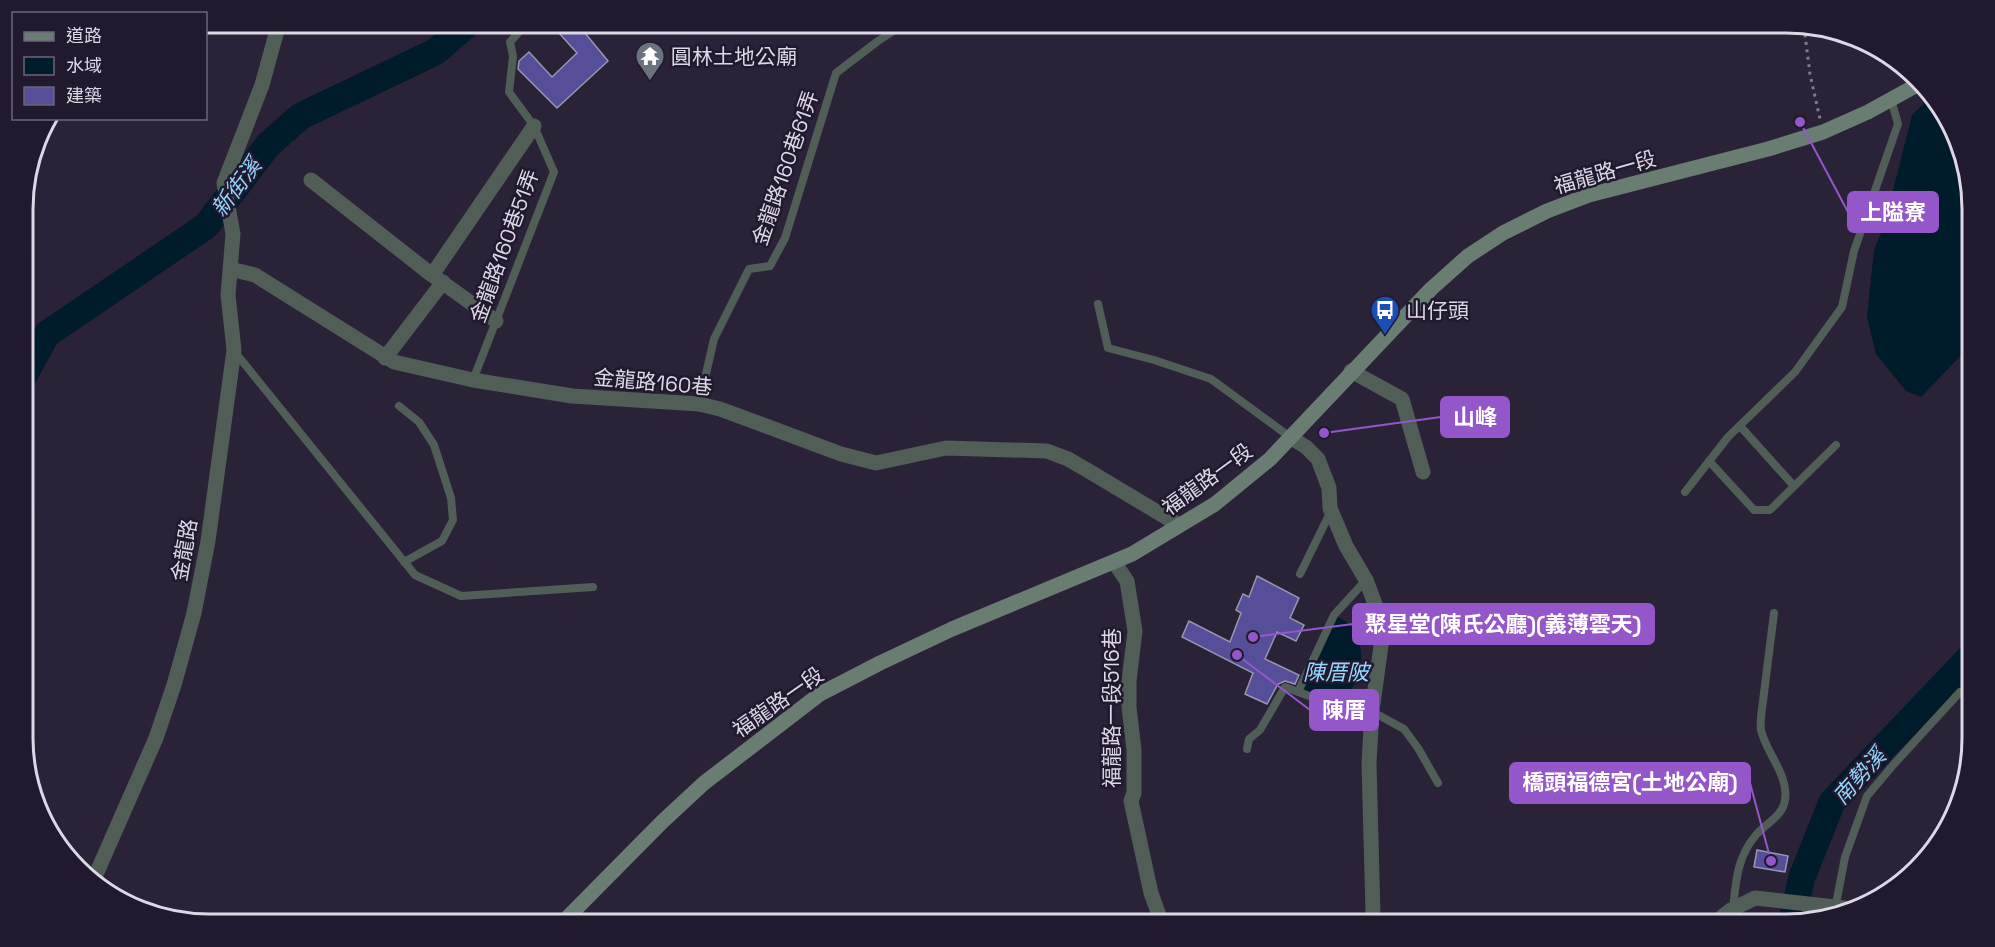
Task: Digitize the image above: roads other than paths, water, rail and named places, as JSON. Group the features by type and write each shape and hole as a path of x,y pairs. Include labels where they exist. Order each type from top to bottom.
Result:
{"main road":[{"name":"福龍路一段","path":"571,914 704,783 820,694 952,629 1132,554 1215,504 1270,459 1431,289 1468,256 1503,233 1547,211 1589,195 1768,149 1823,132 1912,88"}],"street":[{"name":"金龍路","path":"97,873 156,738 174,685 194,613 208,541 234,350 228,295 233,234 224,183 262,85 276,33"},
{"path":"385,358 438,279 534,126"},
{"path":"311,180 496,321"},
{"name":"金龍路160巷","path":"230,269 255,275 394,362 473,380 572,396 699,404 720,409 841,454 876,463 946,448 1047,451 1068,459 1179,525"},
{"path":"1351,372 1402,399 1423,472"},
{"path":"1290,437 1306,447 1318,459 1329,488 1331,510 1346,546 1366,580 1381,620 1381,646 1372,711 1369,763 1373,914"},
{"name":"福龍路一段516巷","path":"1114,562 1127,581 1135,631 1129,681 1129,707 1134,750 1134,793 1131,801 1150,893 1159,914"},
{"path":"1726,914 1755,898 1833,908"}],"lane":[{"name":"金龍路160巷51弄","path":"473,380 554,172 534,126 509,92 513,56 510,42 518,33"},
{"name":"金龍路160巷61弄","path":"699,404 714,339 749,269 770,266 785,238 836,73 890,33"},
{"path":"1685,492 1740,426 1795,372 1842,308 1854,251 1898,124 1891,99"},
{"path":"1098,304 1108,348 1211,379 1290,437"},
{"path":"234,350 415,575 461,596 593,587"},
{"path":"399,406 418,422 434,445 451,498 453,520 442,541 404,562"},
{"path":"1740,426 1794,486"},
{"path":"1709,461 1754,510 1770,510 1836,445"},
{"path":"1300,574 1331,510"},
{"path":"1298,692 1334,615 1366,580"},
{"path":"1734,908 1737,869 1745,852 1756,834 1776,817 1785,801 1784,783 1761,731 1774,613"},
{"path":"1247,749 1249,739 1260,729 1285,687 1333,705 1351,700 1404,729 1438,783"},
{"path":"1836,907 1845,857 1866,796 1960,692 1962,693"}],"water":[{"path":"1926,102 1938,121 1949,142 1956,164 1962,209 1962,354 1921,397 1906,391 1876,354 1867,317 1874,250 1884,226 1912,115"},
{"name":"陳厝陂","path":"1337,617 1349,624 1357,637 1361,652 1361,667 1348,693 1336,698 1321,697 1304,688"}],"waterway":[{"name":"新街溪","path":"33,359 47,334 206,226 268,145 301,116 435,52 457,33"},
{"name":"南勢溪","path":"1793,914 1802,877 1832,802 1962,666"}],"place":[{"name":"圓林土地公廟","path":"650,82"},
{"name":"上隘寮","path":"1800,122"},
{"name":"山仔頭","path":"1385,336"},
{"name":"山峰","path":"1324,433"},
{"name":"聚星堂(陳氏公廳)(義薄雲天)","path":"1253,637"},
{"name":"陳厝","path":"1237,655"},
{"name":"橋頭福德宮(土地公廟)","path":"1771,861"}]}
